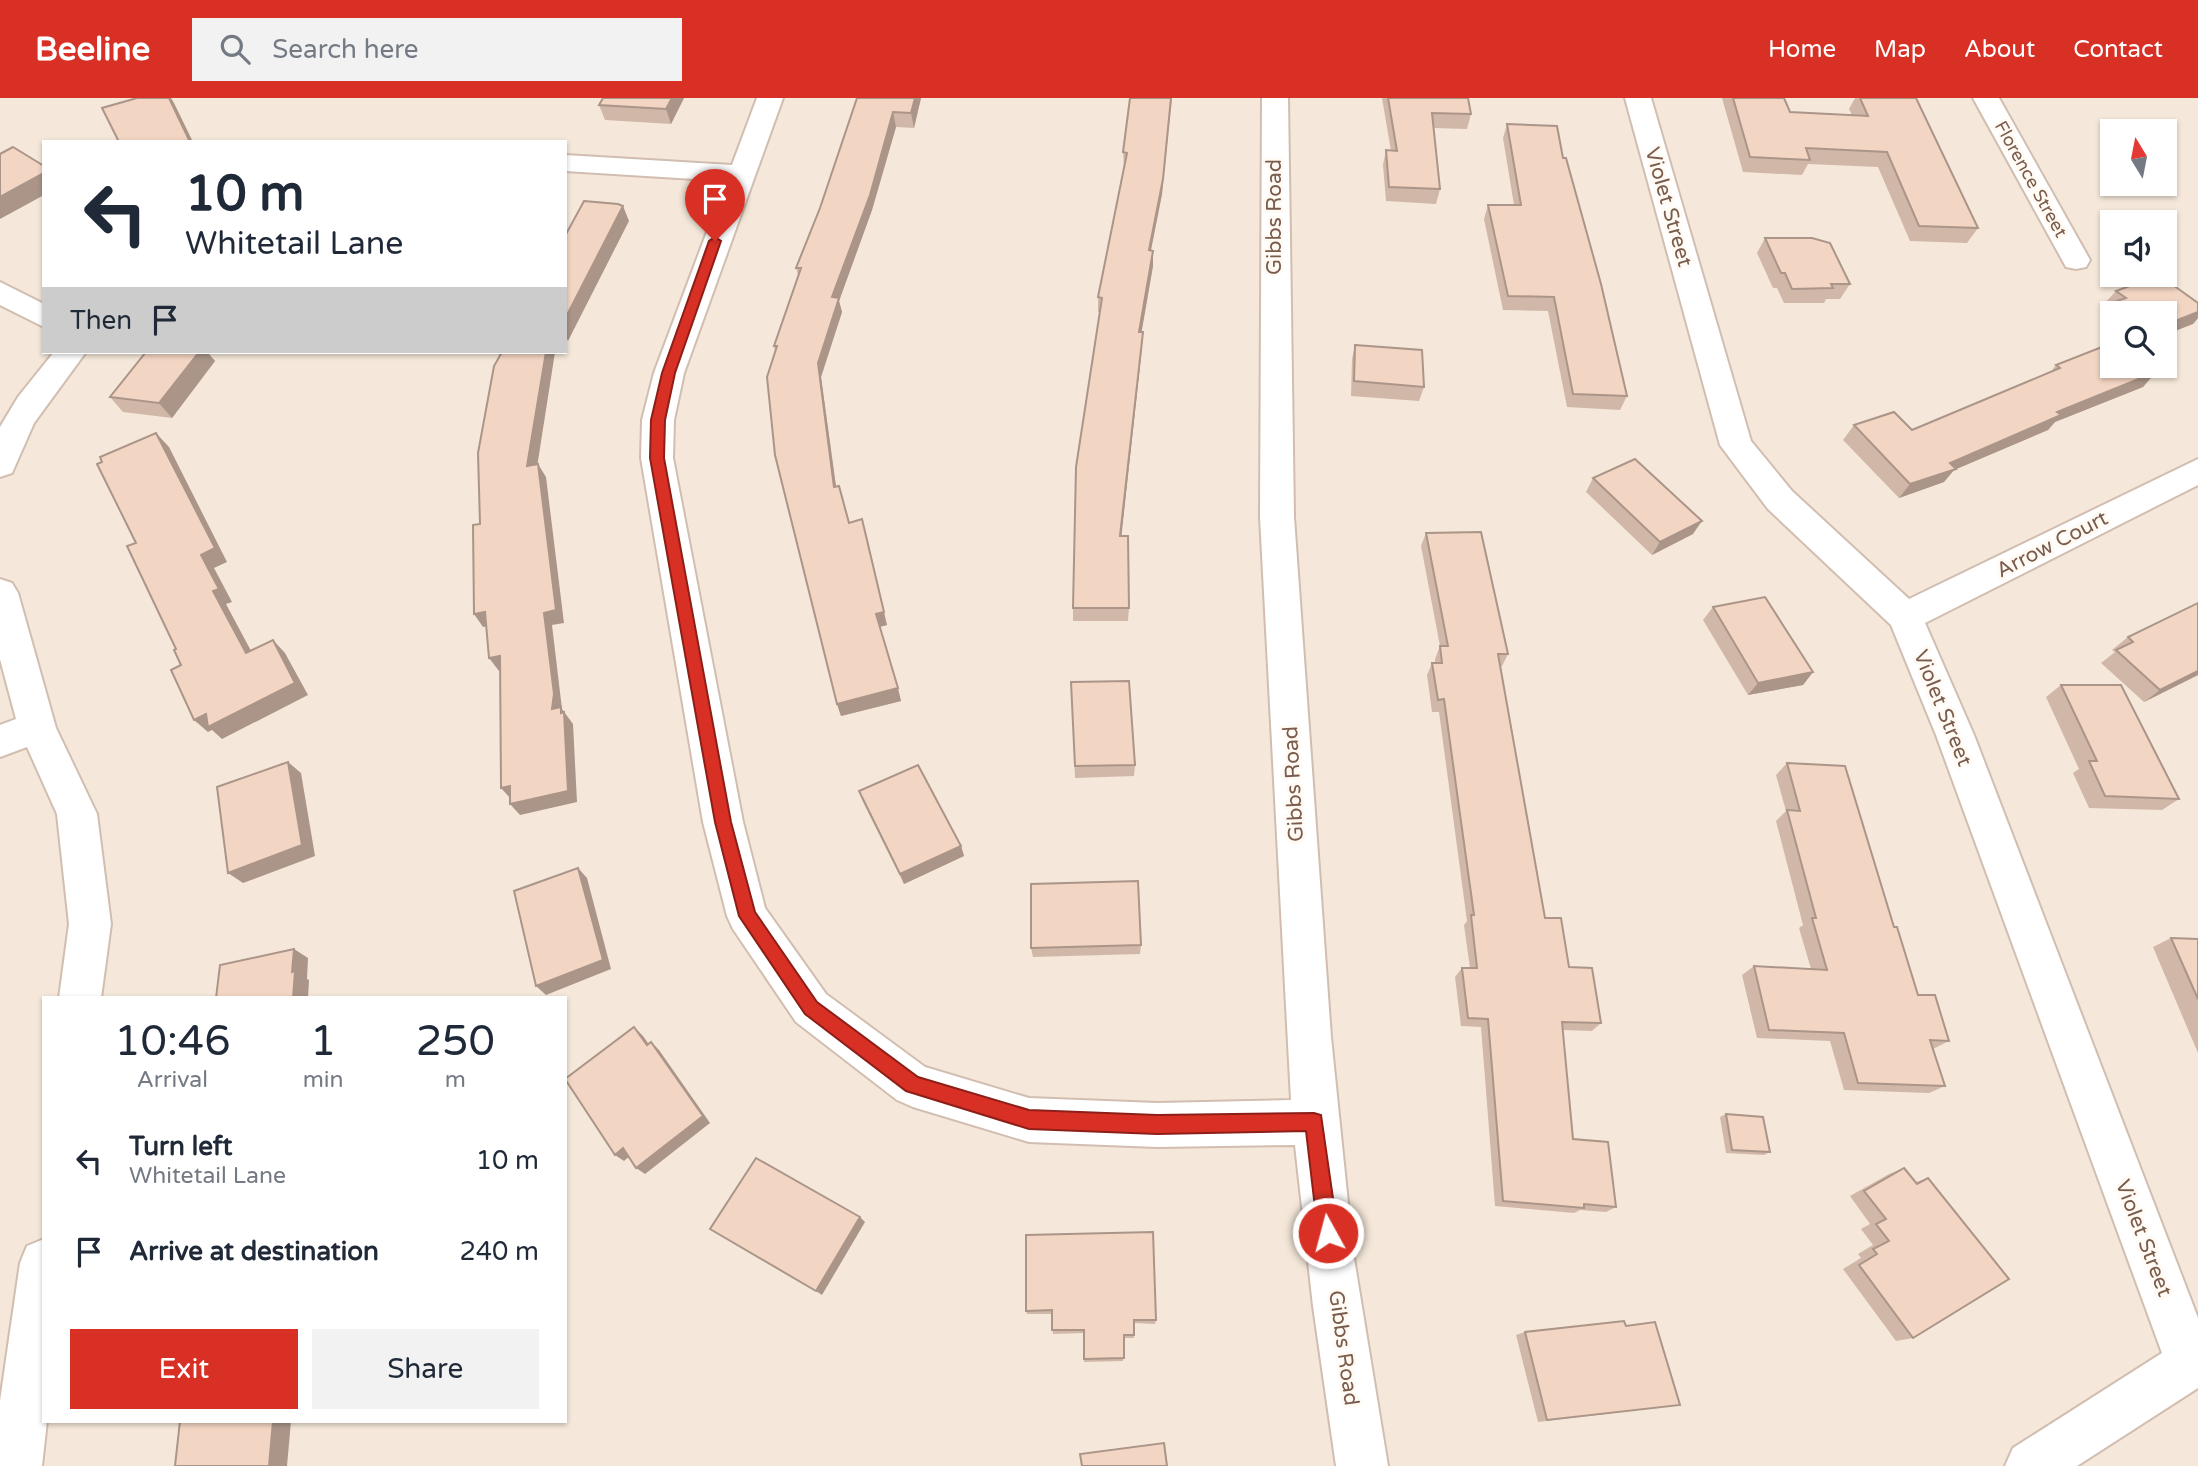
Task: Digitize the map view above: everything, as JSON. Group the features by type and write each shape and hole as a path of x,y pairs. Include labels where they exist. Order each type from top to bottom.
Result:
{"street":[{"path":"770,98 669,373 658,420 657,458 723,822 747,916 811,1008 913,1085 1029,1120 1157,1125 1314,1122"},
{"name":"Gibbs Road","path":"1275,98 1277,517 1314,1122 1346,1372 1362,1466"},
{"name":"Violet Street","path":"1638,98 1736,445 1780,500 1905,617 1955,735 2194,1361"},
{"name":"Florence Street","path":"1986,98 2076,260"},
{"path":"567,163 741,174"},
{"path":"0,292 42,316"},
{"path":"0,465 5,445 41,387 69,354"},
{"name":"Arrow Court","path":"1905,617 2198,471"},
{"path":"0,593 37,728 77,814 90,924 80,996"},
{"path":"0,741 37,728"},
{"path":"16,1466 42,1278"},
{"path":"2031,1466 2194,1361"}],"shaded area":[{"path":"0,98 2198,98 2198,1466 0,1466"}],"building":[{"path":"137,98 169,98 189,140 118,140 102,108"},
{"path":"603,98 672,98 666,109 599,105"},
{"path":"857,98 915,98 911,113 893,112 870,195 832,297 839,298 818,363 834,487 839,486 849,523 862,519 884,612 876,614 898,688 837,704 775,455 767,377 777,346 774,346 801,268 796,268 820,208"},
{"path":"1130,98 1171,98 1163,179 1149,250 1153,251 1139,332 1143,332 1120,536 1128,536 1129,608 1073,608 1076,467 1102,298 1098,297 1127,153 1123,152"},
{"path":"1388,98 1468,98 1471,114 1432,113 1440,189 1389,187 1386,150 1397,151"},
{"path":"1733,98 1784,98 1790,112 1868,116 1860,98 1916,98 1978,228 1919,226 1887,152 1806,148 1810,160 1750,157"},
{"path":"1507,124 1557,126 1563,158 1566,158 1601,284 1627,396 1573,394 1554,297 1508,296 1488,205 1521,205"},
{"path":"13,147 42,165 42,174 0,197 0,154"},
{"path":"584,201 623,206 567,315 567,232"},
{"path":"1765,238 1812,238 1830,243 1850,284 1831,284 1833,288 1792,289 1785,273 1781,273"},
{"path":"2127,287 2176,287 2198,303 2198,312 2177,320 2177,301 2117,301 2126,298 2116,291"},
{"path":"1355,345 1422,350 1424,387 1354,381"},
{"path":"2100,348 2100,378 2141,378 2057,412 2061,415 1950,463 1956,469 1910,484 1854,425 1894,412 1912,430 2060,368 2056,365"},
{"path":"144,354 197,354 159,403 110,397"},
{"path":"501,354 546,354 527,466 538,464 556,610 544,613 554,694 552,709 561,707 561,713 564,712 568,791 510,804 510,786 501,788 500,656 489,658 485,612 474,614 473,525 480,524 478,453 494,366"},
{"path":"156,433 215,548 201,555 219,589 213,591 246,653 273,640 295,683 208,727 206,714 194,720 171,670 181,665 174,650 176,649 127,546 136,543 97,464 102,462 100,457"},
{"path":"1635,459 1702,521 1660,542 1593,478"},
{"path":"1481,532 1508,654 1498,654 1545,918 1561,918 1569,967 1592,968 1601,1023 1562,1022 1573,1139 1608,1142 1616,1207 1584,1204 1584,1208 1503,1201 1488,1019 1468,1018 1462,968 1477,968 1471,915 1474,915 1444,699 1438,700 1432,663 1442,663 1440,646 1448,646 1426,533"},
{"path":"1765,597 1813,672 1758,683 1713,607"},
{"path":"2198,603 2198,671 2160,690 2116,650 2133,642 2128,637"},
{"path":"1129,681 1135,765 1075,766 1071,682"},
{"path":"2061,685 2121,685 2179,799 2105,796 2089,761 2097,761"},
{"path":"288,762 302,845 228,873 217,787"},
{"path":"1787,763 1845,766 1894,927 1897,927 1918,995 1935,995 1949,1041 1930,1040 1945,1086 1858,1083 1844,1033 1769,1030 1754,966 1827,970 1787,810 1800,811"},
{"path":"918,765 961,846 900,874 859,791"},
{"path":"578,868 603,960 536,986 514,891"},
{"path":"1138,881 1141,945 1031,948 1031,884"},
{"path":"2171,938 2198,939 2198,999"},
{"path":"294,949 293,996 216,996 220,965"},
{"path":"634,1027 647,1045 651,1042 703,1116 636,1168 623,1148 615,1155 567,1082 567,1077"},
{"path":"1726,1114 1763,1117 1770,1152 1732,1150"},
{"path":"756,1158 860,1217 816,1291 710,1229"},
{"path":"1904,1168 1917,1184 1928,1178 2009,1279 1913,1338 1859,1265 1877,1254 1873,1249 1889,1241 1876,1224 1886,1219 1864,1191"},
{"path":"1153,1232 1156,1320 1134,1320 1134,1335 1124,1335 1124,1358 1084,1359 1084,1330 1052,1330 1052,1310 1026,1311 1026,1235"},
{"path":"1624,1321 1626,1326 1655,1322 1680,1405 1547,1420 1525,1332"},
{"path":"180,1423 273,1423 269,1466 175,1466"},
{"path":"1164,1443 1167,1466 1082,1466 1080,1454"}],"route":[{"path":"715,241 669,373 658,420 657,458 723,822 747,916 811,1008 913,1085 1029,1120 1157,1125 1314,1122 1328,1233"}]}
